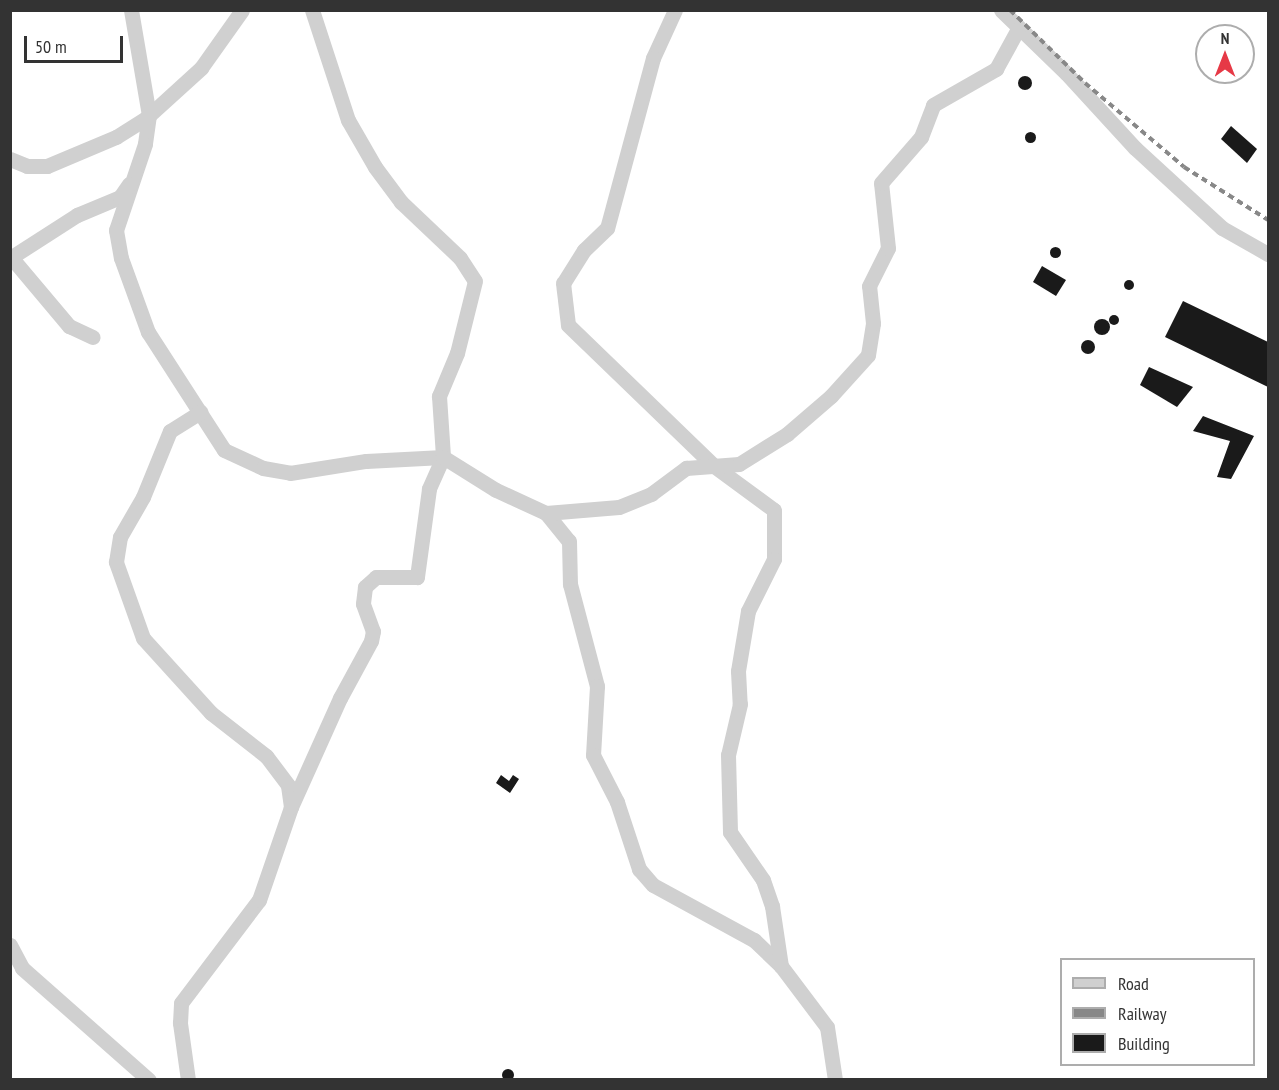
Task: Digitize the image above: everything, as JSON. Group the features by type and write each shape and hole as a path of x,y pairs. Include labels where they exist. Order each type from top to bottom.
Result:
{"street":[{"path":"131,10 149,115 134,177 116,230 121,258 148,332 224,450 272,470 290,473 366,461 443,457 495,490 546,513 569,541 570,584 595,667 593,755 617,802 639,869 653,885 754,940 781,966 827,1027 835,1080"},
{"path":"14,162 47,166 116,137 149,115 201,68 242,10"},
{"path":"188,1080 180,1023 181,1004 259,900 291,807 340,698 371,641 373,631 363,604 365,587 376,576 417,576 429,489 443,457 439,396 457,353 475,280 460,258 401,202 375,167 348,120 312,10"},
{"path":"675,10 653,57 607,228 584,250 563,282 568,325 714,466 774,510 774,559 748,611 738,671 740,704 728,756 730,832 763,880 772,906 781,966"},
{"path":"1001,10 1066,73 1135,148 1221,228 1269,254"},
{"path":"546,513 619,507 651,494 687,468 739,464 787,435 868,355 873,322 869,286 888,248 881,183 921,137 933,105 996,69 1018,28"},
{"path":"93,337 69,326 11,257 76,215 120,197 134,177"},
{"path":"200,412 170,431 143,497 120,537 116,562 143,638 211,713 266,756 288,785 291,807"},
{"path":"10,945 22,968 96,1029 149,1080"}],"building":[{"path":"1025,76 1030,78 1032,83 1030,88 1025,90 1020,88 1018,83 1020,78"},
{"path":"1231,126 1257,149 1247,163 1221,139"},
{"path":"1030,131 1036,137 1030,143 1024,137"},
{"path":"1055,246 1061,252 1055,258 1049,252"},
{"path":"1042,266 1066,280 1056,296 1033,282"},
{"path":"1129,280 1134,285 1129,290 1124,285"},
{"path":"1183,301 1268,342 1268,387 1165,337"},
{"path":"1114,315 1118,316 1118,324 1114,325 1110,324 1109,320 1110,316"},
{"path":"1102,319 1108,321 1110,327 1108,333 1102,335 1096,333 1094,327 1096,321"},
{"path":"1085,340 1091,340 1095,347 1091,354 1085,354 1081,350 1081,344"},
{"path":"1149,367 1193,387 1177,407 1140,385"},
{"path":"1203,416 1254,436 1231,479 1217,477 1230,441 1193,431"},
{"path":"501,775 509,781 513,775 519,779 510,793 496,783"},
{"path":"510,1069 514,1075 510,1081 506,1081 502,1073"}],"railway":[{"path":"1010,10 1085,83 1184,167 1268,220"}]}
